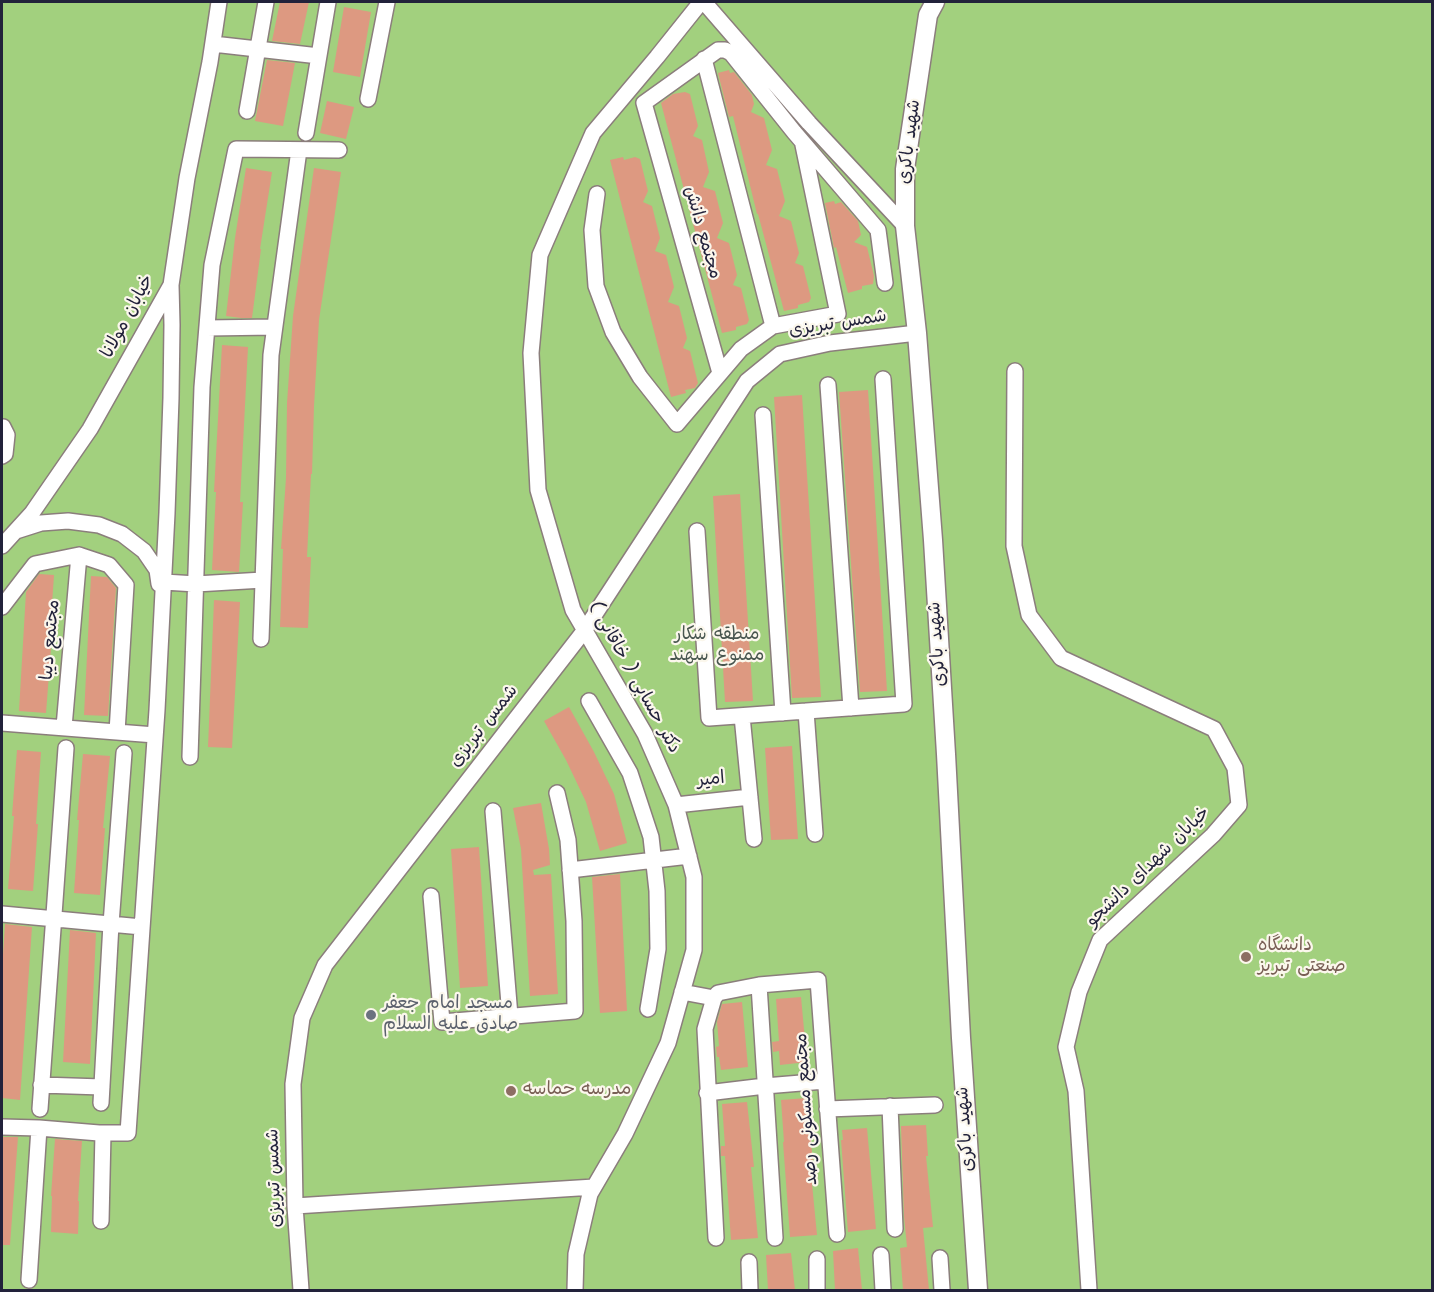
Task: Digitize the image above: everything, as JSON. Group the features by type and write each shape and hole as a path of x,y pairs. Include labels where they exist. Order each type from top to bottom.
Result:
{"main road":[{"name":"شهید باکری","path":"936,2 928,15 905,170 905,226 917,333 940,647 961,1038 978,1290"}],"street":[{"name":"خیابان مولانا","path":"2,546 32,513 90,429 171,285 186,178 213,44 219,2"},
{"path":"247,111 266,2"},
{"path":"306,133 328,2"},
{"path":"368,99 387,2"},
{"path":"703,2 809,123 905,226"},
{"name":"دکتر حسابی ( خاقانی )","path":"575,1290 576,1254 590,1194 625,1134 668,1044 694,950 694,877 676,805 645,734 573,610 538,490 531,353 540,255 593,133 703,2"},
{"path":"213,44 319,56"},
{"path":"773,326 704,59 718,50 731,53 798,137 878,230 885,283"},
{"name":"مجتمع دانش","path":"704,59 644,103 720,373"},
{"path":"798,137 809,123"},
{"path":"597,194 592,230 596,286 613,332 640,377 677,424 741,349 773,326 838,314 798,137"},
{"path":"190,758 202,387 212,265 236,149 339,150"},
{"path":"261,639 271,355 299,150"},
{"path":"2,1127 103,1133 128,1132 164,582 171,398 171,285"},
{"path":"207,328 274,327"},
{"name":"شمس تبریزی","path":"301,1290 295,1206 293,1084 302,1018 325,965 584,631 747,381 780,354 830,343 917,333"},
{"name":"خیابان شهدای دانشجو","path":"1015,371 1014,546 1029,615 1061,658 1214,729 1235,768 1239,804 1213,835 1100,940 1079,992 1066,1047 1076,1091 1089,1290"},
{"path":"696,531 709,718 904,704 883,379"},
{"path":"828,385 851,708"},
{"path":"763,416 783,713"},
{"path":"2,427 7,435 5,454 2,456"},
{"path":"15,531 41,523 68,520 99,525 122,534 144,551 157,570 162,608"},
{"path":"2,608 35,564 79,555 109,565 126,585 117,732"},
{"name":"مجتمع دیبا","path":"64,728 79,555"},
{"path":"164,582 196,584 263,580"},
{"path":"589,701 630,773 651,837 657,891 658,949 648,1008"},
{"path":"806,711 815,834"},
{"path":"742,716 754,839"},
{"path":"2,723 155,735"},
{"path":"40,1109 66,748"},
{"path":"42,1085 101,1095 124,753"},
{"path":"431,896 442,1022 575,1011 568,840 557,793"},
{"name":"امیر","path":"676,805 750,797"},
{"path":"493,811 510,1016"},
{"path":"570,870 689,856"},
{"path":"2,914 142,927"},
{"name":"مجتمع مسکونی رصد","path":"759,985 818,980 837,1234"},
{"path":"716,1238 705,1029 714,998 718,993 759,985 775,1238"},
{"path":"682,992 714,998"},
{"path":"707,1093 825,1081"},
{"path":"827,1109 935,1105"},
{"path":"890,1106 895,1229"},
{"path":"29,1280 39,1128"},
{"path":"101,1221 103,1133"},
{"path":"295,1206 594,1187"},
{"path":"881,1255 883,1290"},
{"path":"940,1258 942,1290"},
{"path":"817,1259 817,1290"},
{"path":"749,1262 750,1290"}],"green space":[{"name":"منطقه شکار ممنوع سهند","path":"2,2 1432,2 1432,1290 2,1290"}],"building":[{"path":"280,2 309,2 300,44 272,41"},
{"path":"344,7 371,12 360,77 333,72"},
{"path":"267,60 295,63 283,126 255,121"},
{"path":"729,70 730,73 734,72 752,95 754,104 751,112 764,118 772,150 766,165 777,169 785,201 779,216 791,221 799,253 795,263 803,266 811,298 809,302 798,305 798,308 784,311 733,116 729,117 718,73"},
{"path":"685,92 690,94 698,126 693,136 702,140 709,172 703,187 715,191 723,223 717,238 729,243 737,275 733,285 741,288 749,320 747,324 736,327 736,330 722,333 661,103 673,94"},
{"path":"327,101 354,107 346,139 320,133"},
{"path":"623,157 624,160 635,157 640,159 648,191 643,202 652,206 660,238 655,251 666,255 674,287 668,302 679,306 687,338 683,348 690,351 698,383 695,388 685,390 686,393 671,397 610,160"},
{"path":"246,168 272,172 252,318 226,316"},
{"path":"314,168 341,172 319,320 307,557 311,557 308,628 280,627 287,403 293,316"},
{"path":"834,201 835,204 841,202 858,221 861,235 854,242 867,247 874,276 873,284 862,286 862,289 848,293 836,247 834,248 825,203"},
{"path":"222,345 248,347 239,572 212,570"},
{"path":"868,390 887,691 860,692 839,392"},
{"path":"802,395 821,697 792,698 774,397"},
{"path":"740,494 753,701 725,702 713,496"},
{"path":"39,574 54,575 46,713 19,711 26,592"},
{"path":"91,576 107,577 116,588 108,716 84,715"},
{"path":"214,600 240,602 232,748 208,747"},
{"path":"569,707 614,794 627,843 600,851 586,802 544,721"},
{"path":"792,746 798,839 771,840 765,748"},
{"path":"17,750 41,752 33,891 8,889"},
{"path":"83,754 110,756 103,828 105,828 100,895 74,893"},
{"path":"541,803 550,865 533,870 534,875 551,874 558,994 530,996 521,849 513,808"},
{"path":"479,847 488,986 460,988 451,849"},
{"path":"620,874 627,1011 600,1013 592,877"},
{"path":"5,924 32,927 20,1100 2,1098 2,970"},
{"path":"70,930 96,933 90,1064 63,1062"},
{"path":"801,997 807,1062 780,1065 779,1051 773,1052 772,1042 779,1041 776,999"},
{"path":"742,1002 748,1067 721,1070 716,1047 719,1046 717,1022 722,1004"},
{"path":"807,1098 817,1235 790,1237 781,1100"},
{"path":"747,1102 758,1238 731,1240 725,1156 721,1156 721,1146 725,1146 722,1104"},
{"path":"926,1125 928,1156 926,1156 933,1227 923,1228 929,1290 903,1290 900,1248 907,1247 901,1126"},
{"path":"867,1128 876,1229 848,1232 842,1130"},
{"path":"2,1137 18,1137 10,1245 2,1245"},
{"path":"55,1139 82,1141 78,1234 51,1232"},
{"path":"858,1248 862,1290 835,1290 833,1251"},
{"path":"791,1253 795,1290 768,1290 766,1255"}],"place":[{"name":"دانشگاه صنعتی تبریز","path":"1246,957"},
{"name":"مسجد امام جعفر صادق علیه السلام","path":"371,1015"},
{"name":"مدرسه حماسه","path":"511,1091"}]}
